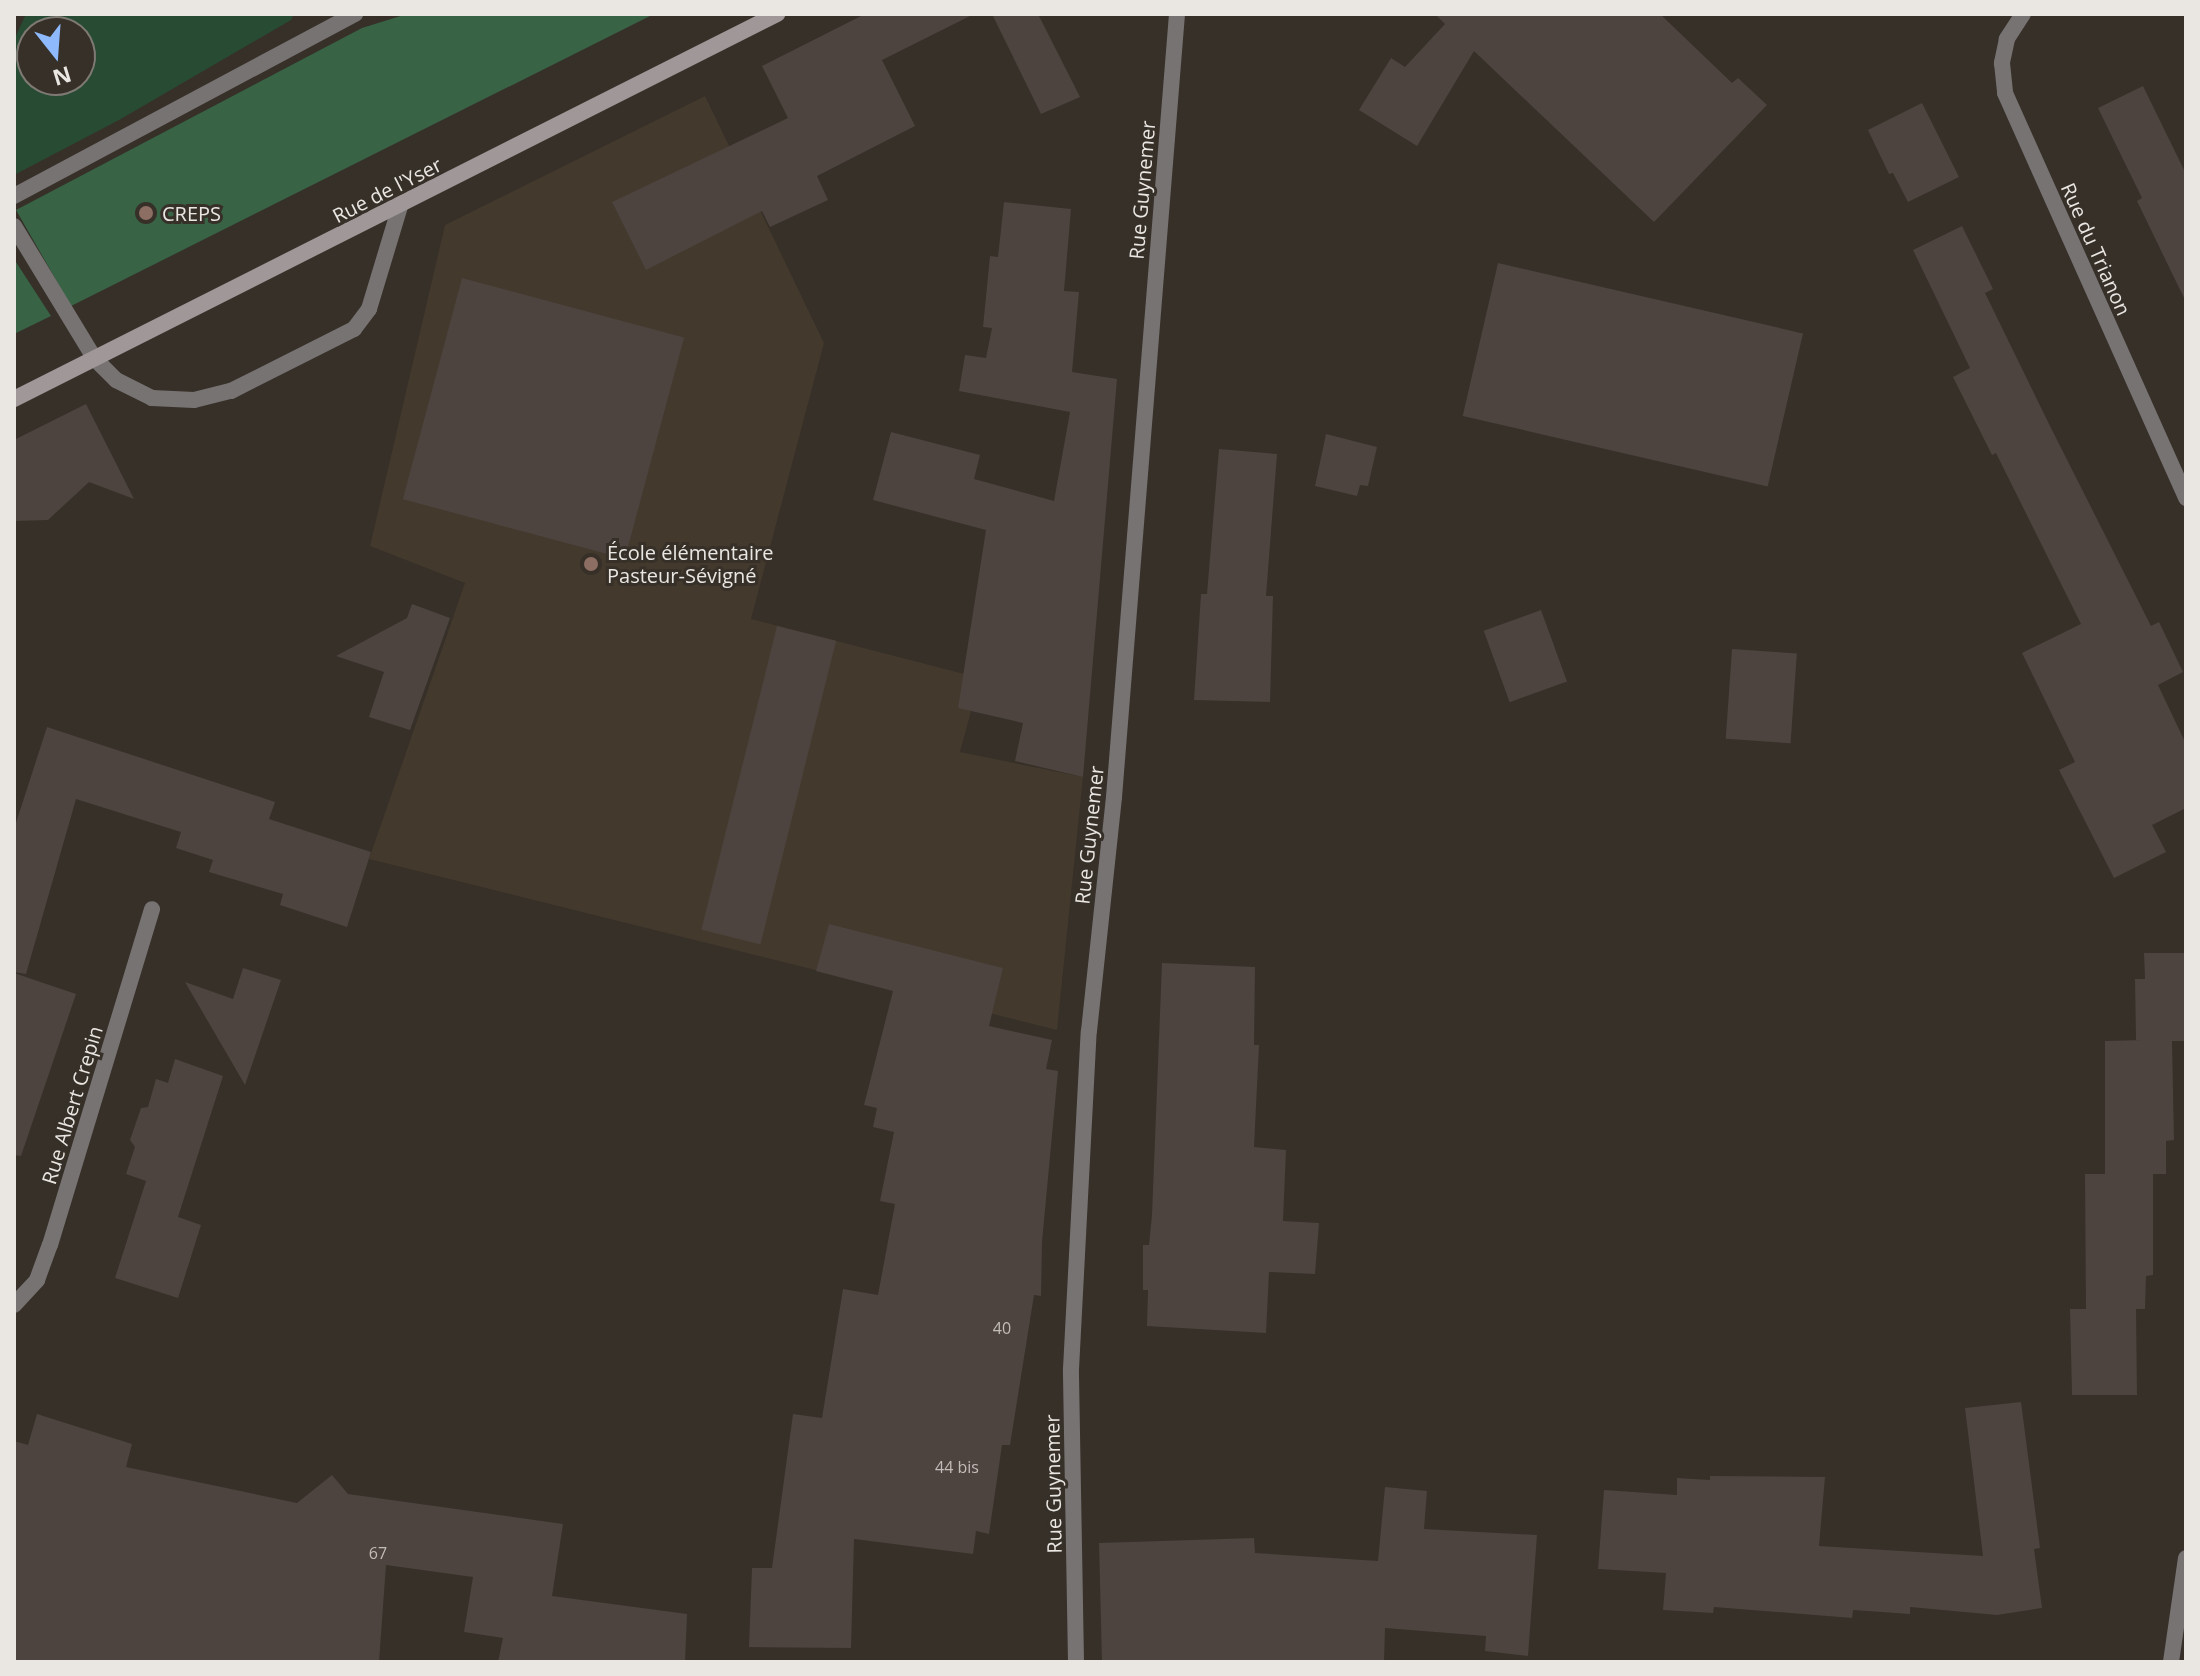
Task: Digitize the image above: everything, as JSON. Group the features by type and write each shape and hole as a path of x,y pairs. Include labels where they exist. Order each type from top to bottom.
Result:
{"street":[{"name":"Rue de l'Yser","path":"14,399 777,14"},
{"name":"Rue Guynemer","path":"1076,1662 1071,1369 1089,1031 1114,797 1177,14"},
{"name":"Rue du Trianon","path":"2023,14 2007,39 2002,63 2005,93 2186,498"},
{"path":"14,196 350,15"},
{"path":"14,226 95,359 116,380 152,398 194,400 245,385 354,329 364,319 400,206"},
{"name":"Rue Albert Crepin","path":"14,1305 37,1280 50,1245 152,909"},
{"path":"2171,1662 2186,1558"}],"shaded area":[{"name":"École élémentaire Pasteur-Sévigné","path":"705,96 824,343 751,619 980,678 960,752 1083,777 1057,1030 369,859 465,583 370,546 445,225"}],"green space":[{"path":"26,14 294,14 291,20 119,120 14,175 16,36 16,96 96,96 96,16"},
{"path":"407,14 654,14 71,306 16,210 362,28"},
{"path":"14,259 51,316 14,334"}],"building":[{"path":"865,14 974,14 882,60 915,126 817,176 828,200 770,227 762,211 646,270 612,202 788,118 762,66"},
{"path":"992,14 1038,14 1080,97 1041,114"},
{"path":"1435,14 1660,14 1732,83 1738,78 1767,105 1654,222 1474,51 1417,146 1359,110 1391,58 1405,67 1445,24"},
{"path":"2143,86 2186,174 2186,302 2137,201 2142,198 2098,108"},
{"path":"1922,103 1959,177 1908,202 1893,173 1889,174 1868,130"},
{"path":"1004,202 1071,209 1064,291 1079,292 1072,372 1117,379 1083,777 1015,761 1023,723 958,708 986,530 873,500 891,432 980,455 974,479 1054,501 1070,412 959,391 965,355 986,358 992,328 983,327 990,256 998,257"},
{"path":"1962,226 1993,289 1985,293 2050,426 2151,626 2159,622 2183,672 2158,685 2186,744 2186,808 2152,825 2166,852 2114,878 2059,770 2075,762 2022,653 2081,624 1996,453 1992,455 1953,377 1970,368 1913,250"},
{"path":"1498,263 1803,333 1768,486 1463,416"},
{"path":"462,278 684,338 625,559 403,499"},
{"path":"86,404 134,499 89,482 48,520 14,521 14,440"},
{"path":"1326,434 1377,447 1368,486 1360,485 1357,496 1315,486"},
{"path":"1219,449 1277,454 1266,596 1273,596 1270,702 1194,700 1201,594 1207,594"},
{"path":"412,604 450,618 410,730 369,717 384,672 336,656 407,618"},
{"path":"1541,610 1567,681 1510,702 1484,631"},
{"path":"777,626 836,641 760,944 701,930"},
{"path":"1732,649 1797,654 1791,743 1726,739"},
{"path":"47,727 275,802 269,819 371,852 347,927 280,905 283,894 209,872 213,860 176,848 181,832 76,799 26,974 14,972 14,829"},
{"path":"829,924 1003,968 989,1026 1052,1040 1046,1069 1058,1071 1042,1242 1041,1296 1034,1295 1010,1445 1002,1445 989,1534 976,1531 973,1554 854,1539 851,1648 749,1647 752,1568 772,1568 793,1414 822,1418 843,1289 878,1295 895,1204 880,1201 894,1132 873,1127 877,1108 864,1105 893,991 816,971"},
{"path":"2144,953 2186,953 2186,1041 2172,1041 2174,1140 2166,1141 2166,1174 2153,1174 2153,1275 2146,1276 2145,1309 2136,1309 2137,1395 2072,1395 2070,1309 2086,1309 2085,1174 2105,1174 2105,1041 2143,1040 2136,1040 2135,979 2145,979"},
{"path":"1162,963 1255,967 1254,1045 1259,1045 1254,1147 1286,1150 1283,1221 1319,1223 1315,1274 1269,1272 1266,1333 1147,1326 1148,1290 1143,1290 1143,1245 1149,1245 1152,1215"},
{"path":"243,968 281,980 245,1085 185,982 233,999"},
{"path":"14,973 76,994 21,1156 14,1155"},
{"path":"175,1059 223,1076 178,1217 201,1225 178,1298 115,1278 146,1181 126,1174 135,1147 130,1140 141,1108 148,1107 156,1079 168,1083"},
{"path":"2021,1402 2040,1548 2034,1549 2042,1608 1997,1615 1910,1607 1910,1614 1853,1610 1852,1618 1714,1607 1713,1613 1663,1610 1666,1573 1598,1569 1604,1490 1677,1495 1677,1478 1710,1480 1710,1476 1825,1477 1819,1546 1983,1556 1965,1408"},
{"path":"37,1414 132,1444 126,1467 297,1503 332,1475 348,1494 563,1524 552,1596 687,1614 685,1662 498,1662 503,1638 464,1632 473,1577 386,1565 379,1662 14,1662 14,1441 28,1445"},
{"path":"1385,1487 1427,1491 1424,1529 1537,1535 1528,1656 1485,1651 1486,1636 1385,1628 1384,1662 1102,1662 1099,1543 1254,1538 1255,1553 1378,1561"}],"place":[{"name":"CREPS","path":"146,213"},
{"name":"École élémentaire Pasteur-Sévigné","path":"591,564"}]}
